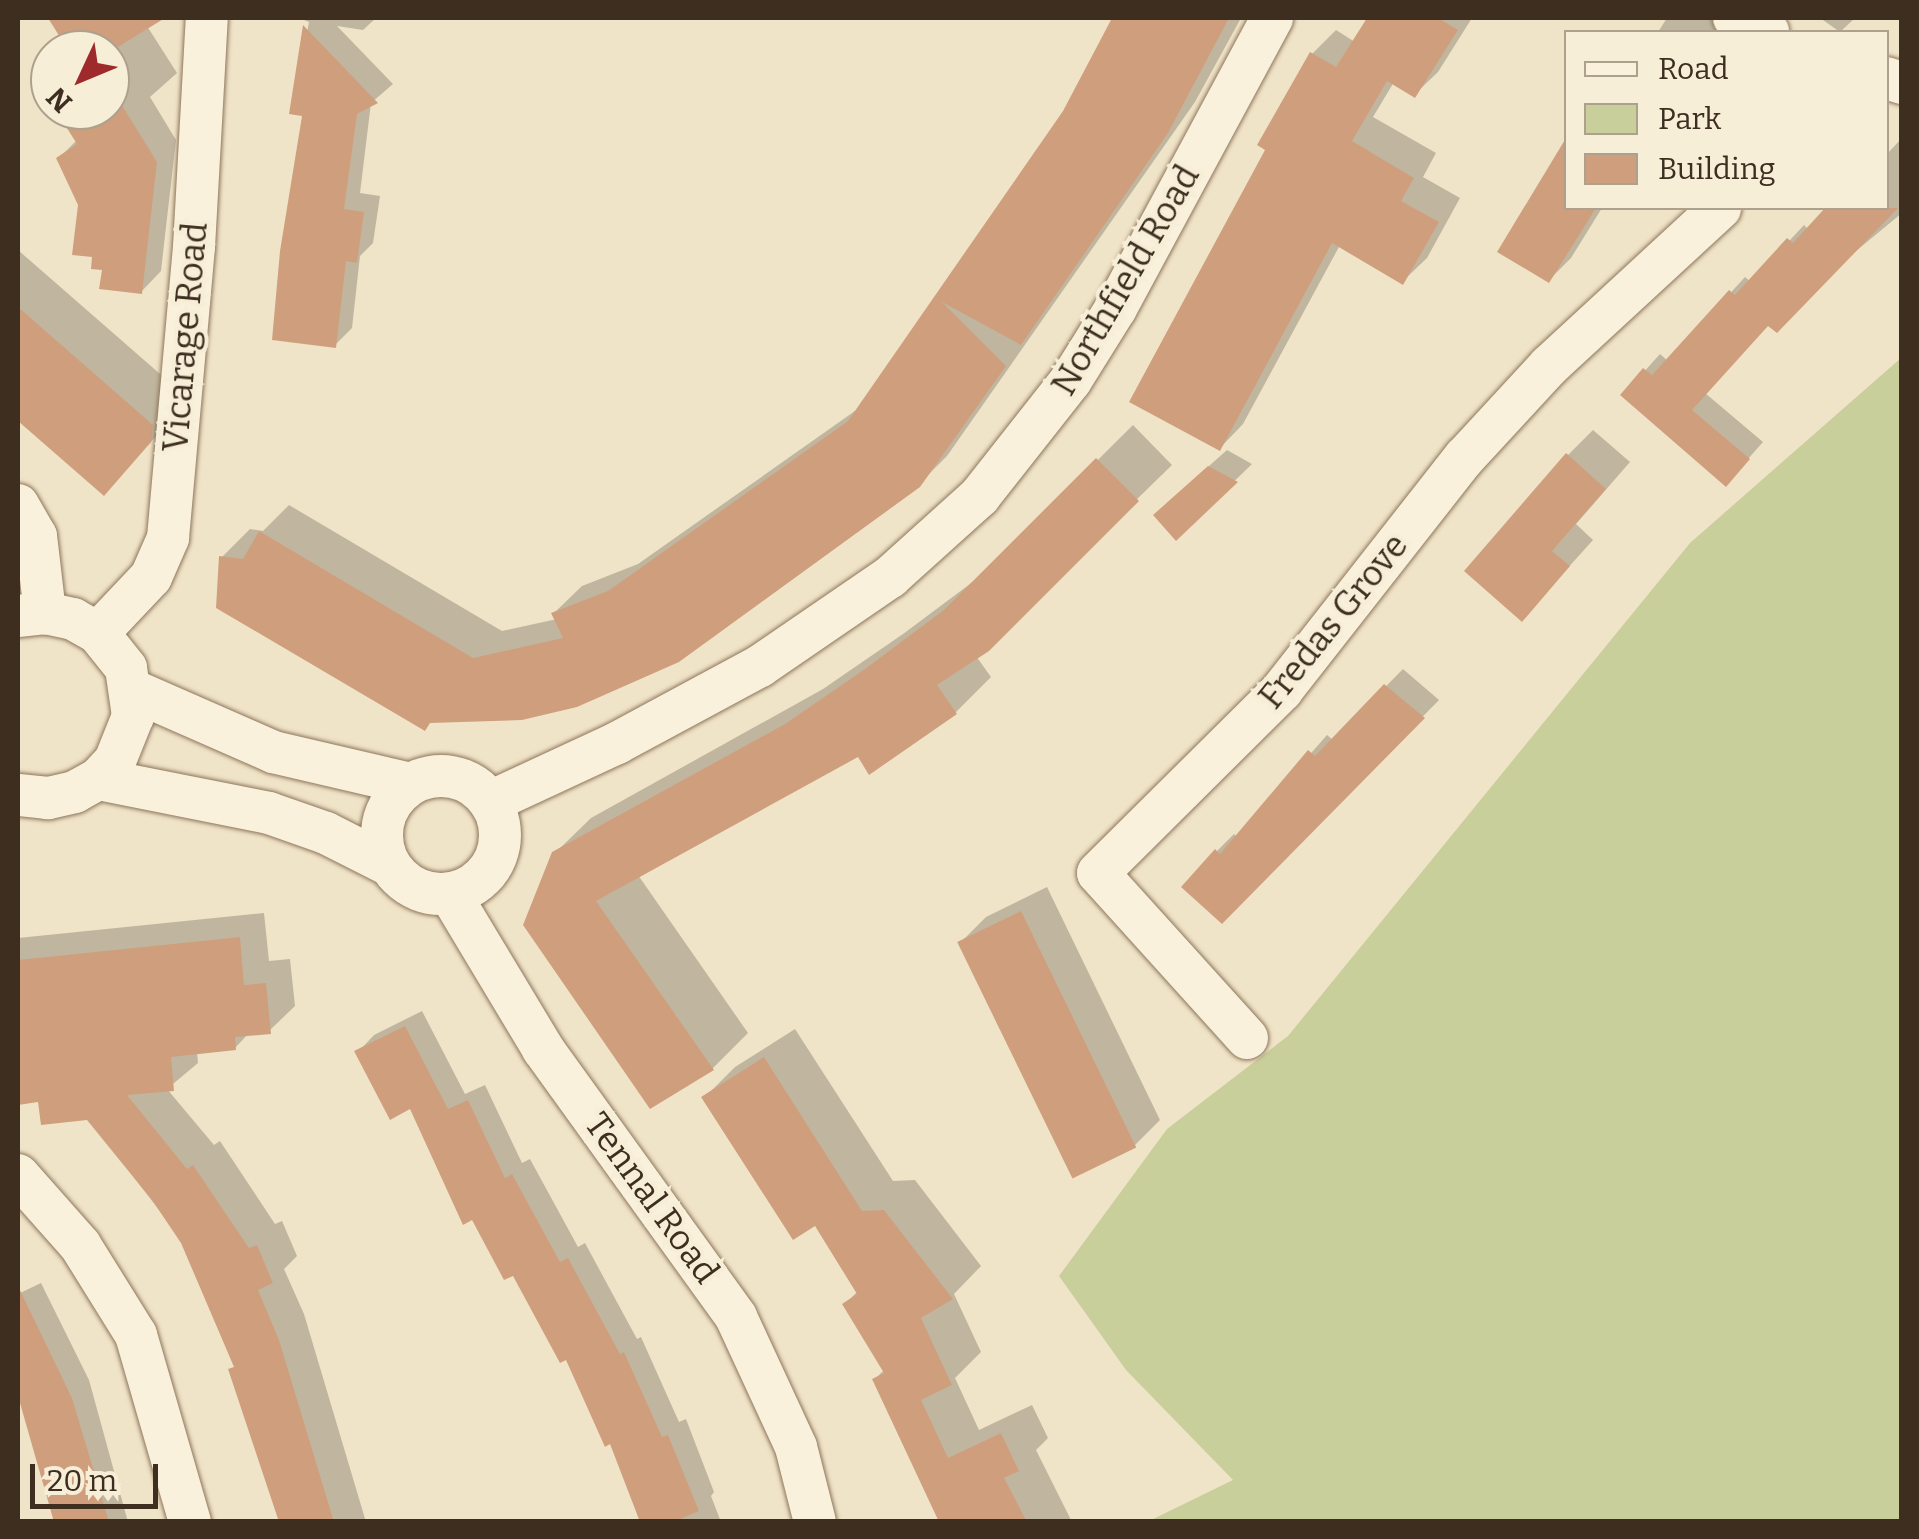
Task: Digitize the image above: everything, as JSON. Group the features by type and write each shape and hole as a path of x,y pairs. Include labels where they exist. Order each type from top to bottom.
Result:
{"street":[{"name":"Vicarage Road","path":"98,633 151,577 168,538 194,247 207,18"},
{"name":"Northfield Road","path":"490,802 617,743 760,666 890,578 979,497 1071,380 1116,308 1272,18"},
{"path":"1734,18 1763,30"},
{"name":"Fredas Grove","path":"1247,1038 1098,874 1282,690 1465,457 1549,366 1718,210"},
{"path":"18,505 36,536 31,614 73,619 98,633 120,659 132,690 127,739 98,779 75,792 48,798 18,795"},
{"path":"132,690 273,752 410,784"},
{"path":"98,779 269,813 326,832 389,865 414,889 450,894 481,878 500,848 500,824 490,802 463,779 427,776 410,784 392,799 383,820 381,842 389,865"},
{"name":"Tennal Road","path":"450,894 543,1049 736,1317 796,1447 816,1522"},
{"path":"18,1175 80,1246 136,1336 190,1522"}],"green space":[{"path":"1901,358 1901,1521 1149,1521 1233,1480 1126,1370 1059,1276 1167,1129 1288,1036 1690,543"}],"building":[{"path":"48,18 165,18 130,40 130,30 56,30"},
{"path":"1112,18 1229,18 1168,133 1021,345 942,302 1006,366 920,487 679,662 577,707 522,720 430,723 425,731 216,608 219,556 243,559 259,531 473,658 563,638 551,613 608,591 848,421 1063,111"},
{"path":"1367,18 1438,18 1458,30 1415,98 1387,81 1352,141 1414,178 1401,201 1439,222 1403,285 1332,243 1220,451 1129,402 1265,150 1257,145 1310,52 1336,67"},
{"path":"303,25 378,103 357,114 344,209 364,212 357,263 346,261 336,348 272,340 280,251 302,116 289,114"},
{"path":"130,118 157,162 142,294 99,289 102,270 91,269 92,257 72,255 78,205 56,158 77,144 68,130 130,130"},
{"path":"1564,141 1564,210 1595,210 1549,283 1497,252"},
{"path":"1898,208 1777,333 1768,326 1692,410 1750,459 1726,487 1620,395 1643,368 1652,375 1729,290 1735,295 1787,238 1793,243 1823,210"},
{"path":"18,307 153,425 151,442 104,496 18,421"},
{"path":"1566,453 1606,489 1552,551 1570,566 1522,622 1464,571"},
{"path":"1096,458 1139,501 989,651 937,685 957,714 869,775 858,757 596,901 714,1070 650,1109 523,925 552,852 785,724 865,669 944,610"},
{"path":"1208,466 1238,482 1176,541 1153,515"},
{"path":"1384,684 1425,718 1222,924 1181,887 1215,849 1220,854 1308,750 1315,756"},
{"path":"1021,911 1136,1147 1072,1179 957,942"},
{"path":"240,937 244,985 266,983 271,1034 235,1037 236,1050 171,1057 174,1091 127,1095 187,1169 193,1165 249,1248 257,1245 273,1283 258,1290 279,1340 334,1522 279,1522 228,1369 234,1367 181,1243 152,1200 87,1120 41,1125 38,1102 18,1105 18,960"},
{"path":"405,1026 448,1109 468,1100 505,1178 512,1174 560,1262 568,1258 620,1354 624,1352 662,1437 668,1435 699,1511 673,1522 640,1522 610,1444 605,1447 566,1360 560,1363 513,1276 504,1280 472,1220 463,1225 410,1109 390,1120 354,1051"},
{"path":"764,1057 862,1211 884,1210 953,1299 921,1318 952,1385 921,1400 948,1458 1001,1433 1019,1471 1004,1478 1027,1522 939,1522 872,1379 884,1373 842,1304 857,1294 815,1226 793,1240 701,1097"},
{"path":"18,1286 72,1398 109,1522 54,1522 18,1396"}]}
